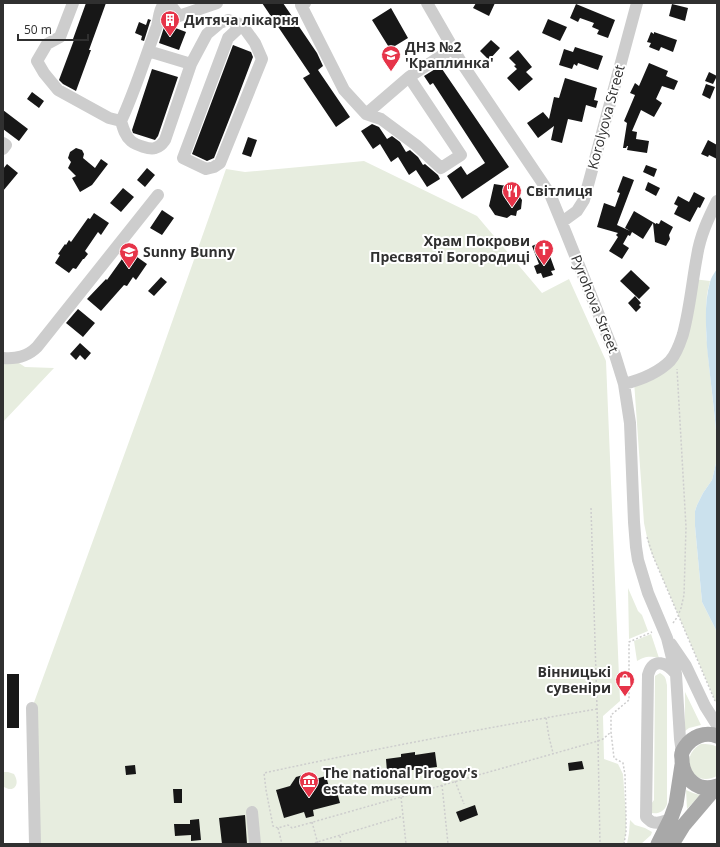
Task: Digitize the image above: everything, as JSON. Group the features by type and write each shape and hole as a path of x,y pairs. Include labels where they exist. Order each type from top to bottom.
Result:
{"main road":[{"path":"717,736 713,734 703,734 694,738 687,744 682,759 683,771 688,779 696,785 705,787 717,786"},
{"name":"Pyrohova Street","path":"658,844 676,804 682,759"},
{"path":"672,844 683,826 717,786"},
{"path":"690,817 717,800"}],"street":[{"path":"73,3 60,37 47,44 38,61 44,73 58,90 109,118 121,121"},
{"path":"165,3 162,5 158,22 128,106 121,121 124,131 131,141 154,149 161,145 165,140 191,64 207,34 220,23 228,20 242,24 255,43 262,59 220,163 214,167 206,169 183,158 228,38 242,24"},
{"path":"169,3 179,16 217,3"},
{"path":"305,3 301,5 344,90 366,114 381,119 416,145 441,168 461,155 409,77"},
{"name":"Pyrohova Street","path":"427,3 452,48 545,185 562,222 612,346 624,384 630,423 634,522 638,560 648,593 667,638 676,674 682,759"},
{"name":"Korolyova Street","path":"562,222 577,211 584,200 637,3"},
{"path":"366,114 409,77 452,48"},
{"path":"148,50 191,64"},
{"path":"3,358 18,358 34,350 158,195"},
{"path":"624,384 654,372 670,361 676,353 688,314 698,247 717,201"},
{"name":"Pyrohova Street","path":"667,638 686,666 705,706 717,725"},
{"path":"671,818 664,822 652,822 646,817 648,675 650,669 655,664 661,663 671,668 676,674"},
{"path":"32,708 35,844"},
{"path":"252,812 255,844"}],"path":[{"path":"673,623 678,616 684,595 686,527 676,353"},
{"path":"591,508 600,844"},
{"path":"647,537 653,556 717,705"},
{"path":"624,844 626,832 626,775 623,763 614,758 611,715 629,700 629,642 654,631"},
{"path":"597,709 264,773 273,826 278,828 288,825 292,828 598,741 603,739 611,732"},
{"path":"546,718 553,753"},
{"path":"455,781 464,804"},
{"path":"442,785 448,844"},
{"path":"401,797 406,844"},
{"path":"311,844 404,816"},
{"path":"312,822 318,843"},
{"path":"278,828 282,844"},
{"path":"340,836 341,844"}],"shaded area":[{"path":"364,161 477,216 542,293 569,279 606,361 620,701 603,716 604,759 618,764 623,774 626,817 624,844 35,844 32,708 154,373 226,169 245,172"},
{"path":"693,279 710,281 707,294 706,332 717,439 717,459 712,480 703,493 695,511 695,526 702,602 717,632 717,705 649,547 644,523 634,381 670,361"},
{"path":"3,358 13,359 25,367 54,368 3,422"},
{"path":"628,588 638,611 642,615 648,631 629,639"},
{"path":"651,634 659,658 648,657 637,661 634,641"},
{"path":"660,673 665,677 667,685 667,804 662,811 654,813 648,812 649,807 654,800 655,676"},
{"path":"685,692 701,725 689,728 685,731"},
{"path":"701,744 717,747 717,776 708,779 701,778 695,775 691,770 689,763 690,756"},
{"path":"3,772 14,774 17,782 13,789 3,786"},
{"path":"686,790 700,795 687,809"},
{"path":"630,820 635,825 652,832 651,835 641,844 627,844"}],"water":[{"path":"717,269 717,439 707,347 706,314 708,290 710,282"},
{"path":"717,459 717,632 702,602 695,511 703,493 712,480"}],"building":[{"path":"86,3 106,3 76,91 59,80"},
{"path":"262,3 283,3 317,53 323,66 318,70 350,117 336,127 303,78 310,74"},
{"path":"476,3 495,3 489,16 473,8"},
{"path":"576,4 615,20 608,38 597,34 599,30 592,27 594,23 580,18 578,22 570,18"},
{"path":"672,4 688,8 685,21 669,16"},
{"path":"391,8 408,38 390,49 372,20"},
{"path":"148,19 151,20 144,41 141,40 142,36 135,33 139,22 146,25"},
{"path":"548,19 567,27 560,41 542,33"},
{"name":"Дитяча лікарня","path":"165,24 186,32 179,50 159,43"},
{"path":"651,32 677,40 673,52 661,47 659,51 649,47 651,43 647,42"},
{"path":"491,40 500,48 489,60 480,51"},
{"path":"233,45 251,52 253,57 214,158 207,161 192,154"},
{"path":"575,47 603,56 598,70 578,63 577,66 574,64 572,69 559,65 564,49 573,52"},
{"path":"518,50 532,67 526,72 533,79 519,91 507,78 517,69 514,66 516,65 509,58"},
{"path":"649,63 668,71 666,76 678,81 674,90 662,86 656,99 662,103 654,117 641,110 632,131 637,132 636,139 649,141 647,153 627,150 628,146 623,148 627,123 624,121 635,95 630,93 635,83 639,86"},
{"path":"440,66 509,167 462,199 447,176 461,166 467,175 485,163 433,83 430,85 424,76"},
{"path":"152,69 178,77 158,136 155,140 133,133 132,130"},
{"path":"709,72 717,76 713,84 705,81"},
{"path":"565,78 597,88 594,100 598,101 596,108 586,105 582,122 568,119 562,143 551,140 554,126 538,138 527,123 543,112 549,119 554,97 559,98"},
{"path":"706,84 715,87 710,99 702,95"},
{"path":"32,92 44,101 39,108 27,99"},
{"path":"3,110 28,129 19,141 3,129"},
{"path":"372,124 379,127 387,139 392,136 400,142 406,152 410,150 418,157 423,165 425,164 438,175 440,179 427,187 416,170 409,175 398,157 391,162 380,144 373,149 361,131"},
{"path":"248,137 257,140 251,157 242,154"},
{"path":"708,140 717,145 717,159 709,155 708,157 701,154"},
{"path":"76,148 82,150 84,154 83,158 95,168 101,159 108,164 92,185 80,192 72,178 76,176 68,168 71,162 68,158 70,152"},
{"path":"7,164 18,173 3,191 3,169"},
{"path":"646,165 657,169 654,177 643,172"},
{"path":"147,168 155,175 145,187 137,180"},
{"path":"623,176 634,180 617,225 630,231 625,228 634,211 656,224 659,224 661,220 673,227 669,235 670,239 666,246 655,242 653,223 643,239 632,232 630,236 628,235 623,244 629,248 622,259 609,251 618,237 616,235 618,233 597,227 604,203 615,207 620,193 617,192"},
{"path":"648,182 660,188 656,196 645,190"},
{"path":"494,184 513,187 516,191 521,191 521,209 517,211 516,216 511,215 507,218 495,215 489,206"},
{"path":"123,188 134,197 121,212 110,203"},
{"path":"694,192 705,198 690,222 674,214 678,206 674,204 678,196 689,202"},
{"path":"162,210 174,218 162,235 150,228"},
{"path":"94,213 109,223 101,235 98,232 85,251 88,254 76,269 73,268 69,273 55,263 60,255 58,254 69,240 71,242 88,218 90,219"},
{"path":"541,242 543,247 546,245 555,270 551,271 553,275 543,278 541,273 537,274 534,266 539,264 532,246"},
{"path":"130,252 147,264 136,280 133,277 127,286 124,285 101,311 87,299 106,279 107,280 122,259 124,261"},
{"path":"631,270 650,288 639,299 620,281"},
{"path":"161,277 167,282 154,296 148,291"},
{"path":"635,296 641,303 639,305 641,307 636,312 628,303"},
{"path":"78,309 95,323 83,337 66,323"},
{"path":"80,343 91,353 85,360 80,355 76,360 70,354"},
{"path":"7,674 19,674 19,728 7,728"},
{"path":"415,752 415,755 435,752 437,767 387,772 386,759 401,757 401,754"},
{"path":"582,761 584,769 569,771 568,763"},
{"path":"135,765 136,774 126,775 125,766"},
{"name":"The national Pirogov's estate museum","path":"303,775 312,780 326,776 331,794 337,792 340,803 313,810 314,816 306,818 304,812 284,818 276,790 290,786 296,777"},
{"path":"173,789 182,789 182,803 174,803"},
{"path":"475,805 478,815 460,822 456,812"},
{"path":"245,815 247,844 222,844 219,818"},
{"path":"199,819 201,840 191,841 191,835 175,836 174,824 190,824 190,820"}],"place":[{"name":"Дитяча лікарня","path":"170,37"},
{"name":"ДНЗ №2 'Краплинка'","path":"391,72"},
{"name":"Світлиця","path":"512,208"},
{"name":"Храм Покрови Пресвятої Богородиці","path":"544,266"},
{"name":"Sunny Bunny","path":"129,269"},
{"name":"Вінницькі сувеніри","path":"625,697"},
{"name":"The national Pirogov's estate museum","path":"309,798"}]}
